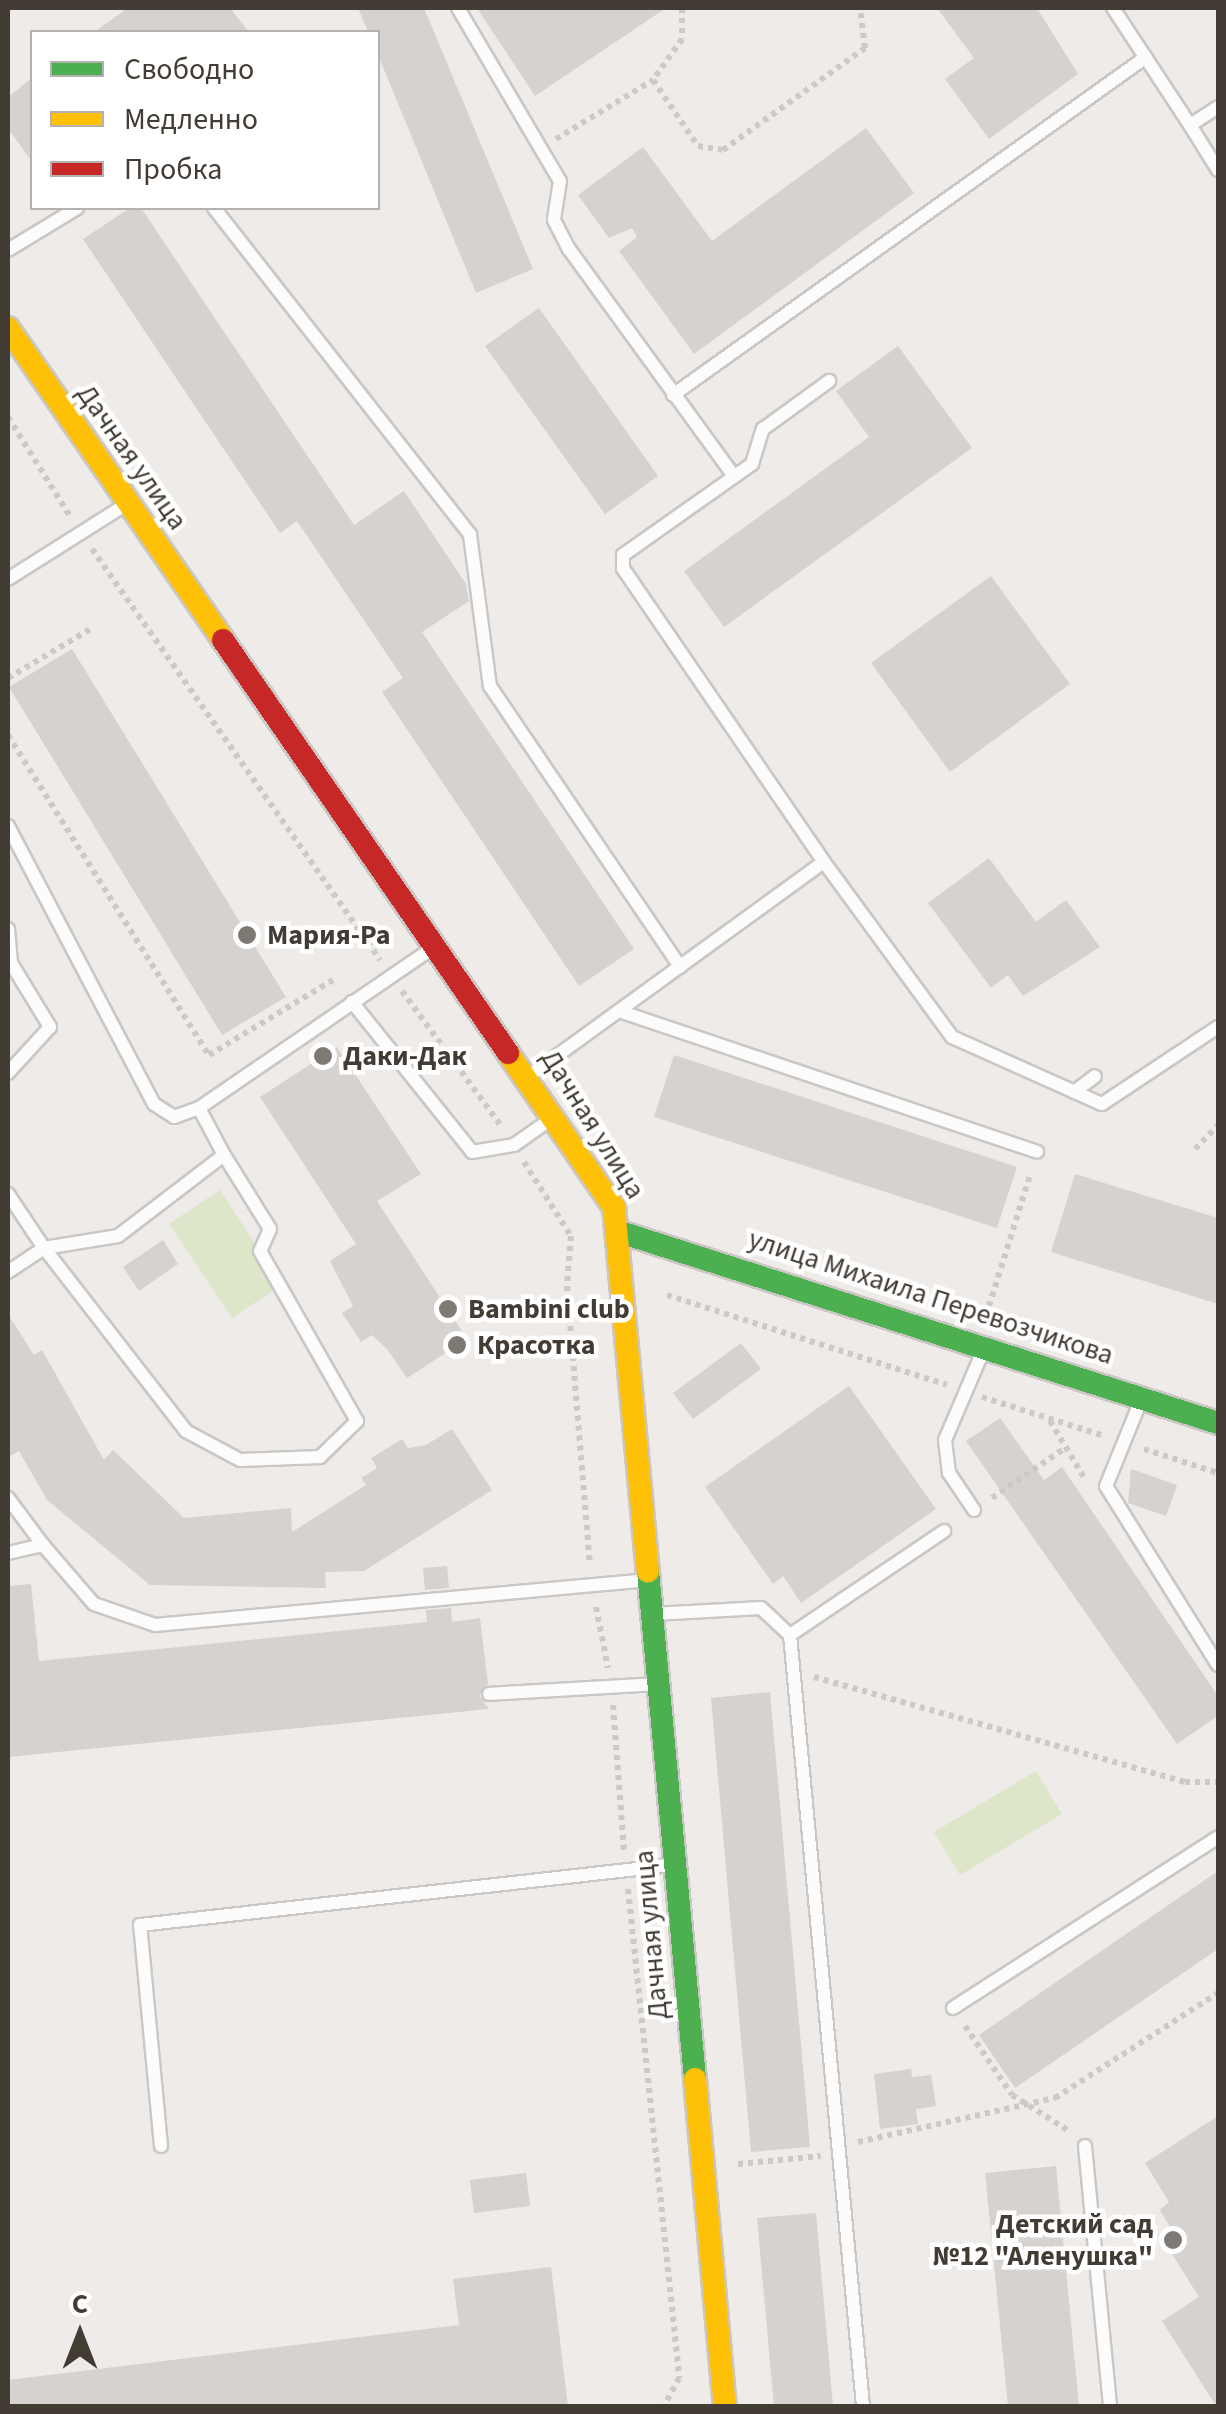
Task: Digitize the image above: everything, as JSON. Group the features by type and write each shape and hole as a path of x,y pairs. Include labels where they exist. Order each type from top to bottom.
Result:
{"street":[{"name":"Дачная улица","path":"8,328 529,1076 622,1234 657,1684 725,2406"},
{"name":"улица Михаила Перевозчикова","path":"622,1234 986,1344 1218,1423"}],"lane":[{"path":"458,8 560,181 554,220 734,476"},
{"path":"1113,8 1218,170"},
{"path":"674,395 1146,57"},
{"path":"1190,125 1218,107"},
{"path":"8,250 74,210"},
{"path":"216,210 470,535 490,686 680,966"},
{"path":"829,382 763,429 755,460 624,555 623,568 824,862 952,1036 1074,1092 1114,1103 1218,1027"},
{"path":"8,578 127,503"},
{"path":"8,826 154,1104 174,1117 199,1108 437,946"},
{"path":"529,1076 824,862"},
{"path":"8,929 11,963 50,1027 8,1073"},
{"path":"352,1002 452,1136 472,1152 514,1145 554,1116"},
{"path":"619,1011 1037,1152"},
{"path":"1074,1092 1095,1076"},
{"path":"8,1194 44,1248 186,1432 240,1460 320,1457 357,1421 260,1251 270,1229 199,1108"},
{"path":"8,1272 44,1248 118,1236 224,1155"},
{"path":"974,1510 948,1473 945,1440 986,1344"},
{"path":"1142,1398 1106,1486 1218,1665"},
{"path":"8,1498 94,1604 155,1625 591,1582 648,1580"},
{"path":"790,1635 944,1531"},
{"path":"8,1553 43,1545"},
{"path":"651,1614 761,1608 790,1635 798,1672 863,2406"},
{"path":"489,1694 657,1684"},
{"path":"953,2008 1218,1837"},
{"path":"161,2146 140,1925 626,1868 674,1866"},
{"path":"1085,2146 1110,2406"}],"path":[{"path":"542,147 653,80 682,39 682,8"},
{"path":"653,80 698,146 723,150 865,48 860,8"},
{"path":"8,418 81,534 514,1145 571,1236 566,1286 591,1582 612,1687 626,1868 678,2378 664,2406"},
{"path":"8,678 94,627"},
{"path":"8,734 210,1055 336,978"},
{"path":"1196,1149 1218,1126"},
{"path":"989,1306 1037,1152"},
{"path":"1050,1420 1086,1480 1106,1486"},
{"path":"974,1510 1065,1448"},
{"path":"798,1672 1185,1782 1218,1782"},
{"path":"738,2164 926,2134 1036,2102 1218,1993"},
{"path":"953,2008 1012,2095 1036,2102 1085,2146"}],"green space":[{"path":"220,1190 282,1285 232,1318 169,1224"},
{"path":"1036,1771 1062,1814 960,1875 934,1832"}],"building":[{"path":"128,8 230,8 247,30 97,30"},
{"path":"358,8 424,8 533,269 476,293 380,60 380,30 367,30"},
{"path":"477,8 666,8 535,96"},
{"path":"937,8 1037,8 1078,74 989,139 945,79 974,58"},
{"path":"30,80 30,159 8,128 8,97"},
{"path":"866,128 914,193 694,354 619,251 637,237 632,228 609,238 578,195 643,147 712,241"},
{"path":"127,210 142,210 354,525 404,491 466,584 469,601 422,632 634,949 579,986 382,692 403,678 297,521 280,533 83,239"},
{"path":"539,308 658,476 605,514 485,346"},
{"path":"898,346 972,448 724,627 684,571 869,437 836,391"},
{"path":"991,576 1070,684 950,772 871,663"},
{"path":"72,649 286,997 222,1035 9,687"},
{"path":"989,858 1036,922 1066,900 1100,947 1023,996 1008,975 991,988 928,903"},
{"path":"337,1047 421,1174 377,1201 467,1339 407,1378 372,1335 361,1342 342,1313 353,1306 330,1261 356,1244 260,1097"},
{"path":"674,1055 1017,1167 997,1228 654,1117"},
{"path":"1075,1174 1218,1218 1218,1304 1051,1252"},
{"path":"163,1240 178,1264 139,1291 123,1267"},
{"path":"8,1314 34,1355 42,1350 104,1460 113,1450 184,1518 291,1508 292,1532 366,1485 361,1478 377,1468 371,1458 402,1439 408,1448 426,1445 452,1429 492,1490 364,1571 325,1572 326,1588 150,1585 47,1500 19,1451 8,1457"},
{"path":"741,1343 761,1369 693,1419 673,1393"},
{"path":"849,1386 936,1509 801,1603 783,1576 773,1584 705,1487"},
{"path":"1000,1418 1044,1480 1062,1467 1218,1696 1218,1716 1177,1744 966,1441"},
{"path":"1131,1469 1177,1485 1166,1516 1128,1503"},
{"path":"447,1566 449,1588 425,1590 423,1568"},
{"path":"31,1584 39,1661 427,1622 426,1610 451,1608 452,1622 480,1618 488,1684 479,1696 489,1709 8,1757 8,1586"},
{"path":"770,1692 810,2147 751,2152 711,1698"},
{"path":"1218,1871 1218,1949 1015,2088 979,2035"},
{"path":"911,2069 912,2077 931,2075 936,2106 916,2109 918,2124 880,2129 874,2074"},
{"path":"1218,2116 1216,2406 1162,2321 1199,2297 1167,2246 1177,2239 1160,2210 1169,2202 1145,2163"},
{"path":"1056,2166 1079,2406 1008,2406 985,2173"},
{"path":"526,2173 530,2206 474,2213 470,2180"},
{"path":"816,2213 833,2406 774,2406 757,2218"},
{"path":"551,2267 568,2406 8,2406 8,2380 459,2325 453,2279"}],"traffic: fast":[{"path":"623,1233 1218,1423"},
{"path":"648,1571 695,2079"}],"traffic: slow":[{"path":"8,328 223,640"},
{"path":"508,1053 614,1207 648,1571"},
{"path":"695,2079 725,2406"}],"traffic: jam":[{"path":"223,640 508,1053"}],"place":[{"name":"Мария-Ра","path":"247,935"},
{"name":"Даки-Дак","path":"323,1056"},
{"name":"Bambini club","path":"448,1309"},
{"name":"Красотка","path":"457,1345"},
{"name":"Детский сад №12 \"Аленушка\"","path":"1173,2240"}]}
